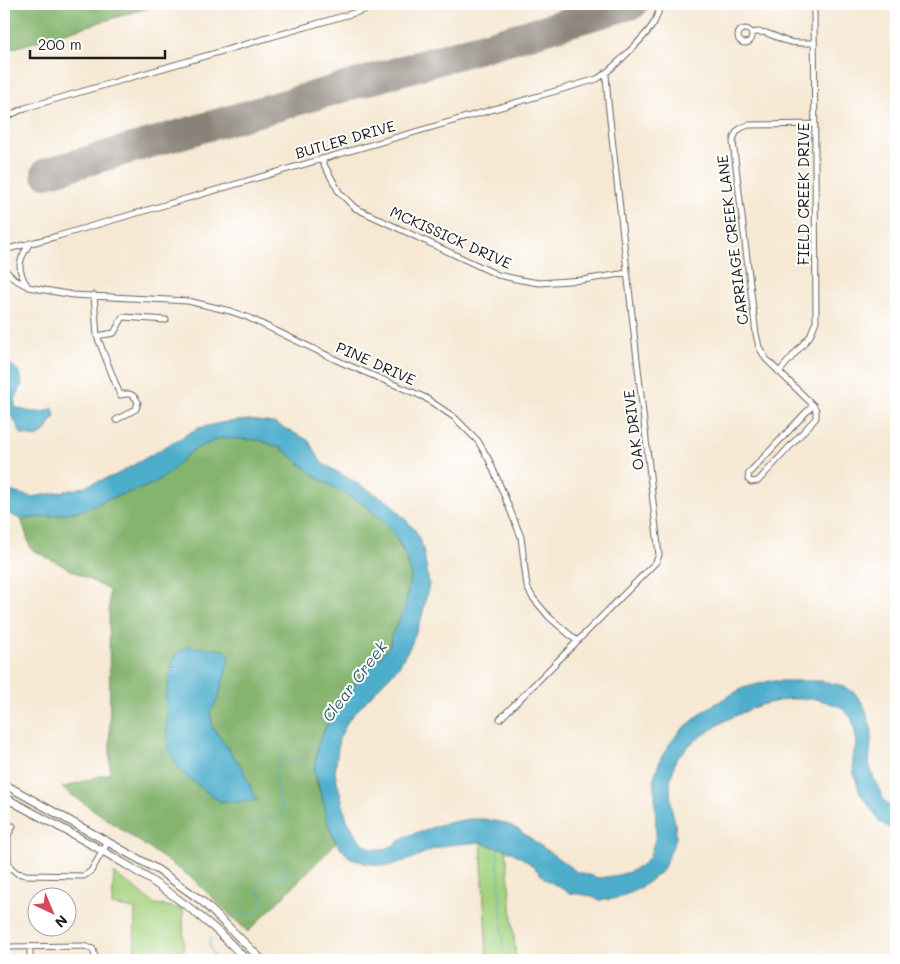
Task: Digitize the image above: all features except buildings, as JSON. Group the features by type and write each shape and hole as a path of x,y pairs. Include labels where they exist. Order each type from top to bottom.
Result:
{"main road":[{"path":"4,784 158,870 202,901 262,960"},
{"path":"4,797 102,852 186,905 209,923 246,960"}],"street":[{"path":"4,118 25,108 385,4"},
{"name":"BUTLER DRIVE","path":"4,250 597,80 606,74 639,41 654,22 660,4"},
{"name":"FIELD CREEK DRIVE","path":"779,372 810,336 816,321 814,4"},
{"path":"752,33 758,31 772,34 785,41 814,43"},
{"name":"OAK DRIVE","path":"500,720 656,562 659,555 606,74"},
{"name":"CARRIAGE CREEK LANE","path":"813,405 762,353 756,334 733,142 735,133 749,125 815,124"},
{"name":"MCKISSICK DRIVE","path":"321,159 339,192 355,208 498,275 539,283 583,280 628,273"},
{"path":"28,287 20,275 22,255 30,243"},
{"name":"PINE DRIVE","path":"4,268 14,279 28,287 51,292 188,301 230,311 248,317 343,363 424,397 454,417 478,441 489,460 521,537 527,587 533,598 549,616 577,642"},
{"path":"94,295 97,336 120,395 129,393 135,396 138,402 136,409 116,420"},
{"path":"97,336 114,333 124,317 166,320"},
{"path":"813,405 816,410 816,418 758,481 751,482 748,479 748,473 813,405"},
{"path":"13,826 8,835 8,860 11,868 20,874 84,876 91,872 108,842"},
{"path":"4,947 84,946 92,949 96,960"},
{"path":"30,948 30,960"}],"green space":[{"path":"4,4 161,4 4,51"},
{"path":"219,438 259,440 281,448 319,479 365,505 394,534 406,557 411,573 405,608 391,636 390,646 356,682 346,699 333,713 318,743 316,781 324,804 327,821 336,843 248,932 192,878 62,788 110,773 109,590 31,549 21,519 84,510 106,500 148,486 167,475 190,452"},
{"path":"481,842 489,846 506,849 516,960 487,960"},
{"path":"114,873 155,904 183,909 184,960 134,960 135,909 112,905"}],"water":[{"path":"4,361 18,371 22,382 15,407 34,412 43,412 53,408 55,416 46,431 37,437 22,435 13,418 8,413 4,414 6,383 4,378"},
{"path":"250,420 274,423 308,440 322,463 389,502 416,531 423,548 429,584 422,616 412,643 399,666 349,719 339,739 335,773 347,820 360,841 367,846 372,849 385,849 404,837 442,824 469,819 484,819 505,823 519,830 577,872 599,878 629,872 642,865 649,858 652,849 656,835 653,780 661,758 669,745 679,732 708,708 743,688 770,681 822,681 840,685 854,692 864,705 872,731 869,764 873,776 883,799 890,807 896,809 896,832 880,822 860,793 854,774 852,757 857,742 852,719 841,707 817,699 787,699 760,705 726,720 693,742 676,759 670,782 671,806 676,838 663,870 643,886 630,893 613,899 600,900 586,895 570,893 545,879 524,859 506,849 489,846 481,842 448,845 388,866 364,863 349,857 336,843 327,821 314,771 318,743 333,713 346,699 356,682 390,646 391,636 405,608 411,573 402,547 389,527 365,505 319,479 281,448 259,440 220,438 190,452 167,475 148,486 106,500 84,510 21,519 4,512 4,485 9,491 32,497 77,489 116,475 198,428 226,422"},
{"path":"188,646 224,650 230,656 218,699 210,712 213,728 241,766 257,801 219,801 183,774 168,749 166,694 175,654"}],"waterway":[{"path":"231,913 257,913 262,901 260,892 256,891 262,883 269,879 287,876 289,872 277,854 269,848 260,849 252,838 250,827 253,823 274,817 283,810 277,791 276,778 280,759 287,757 298,760 317,776"},
{"path":"497,846 504,960"},
{"path":"211,937 209,945 216,960"}],"runway":[{"path":"46,173 633,4"}],"water label":[{"name":"Clear Creek","path":"354,681"}]}
